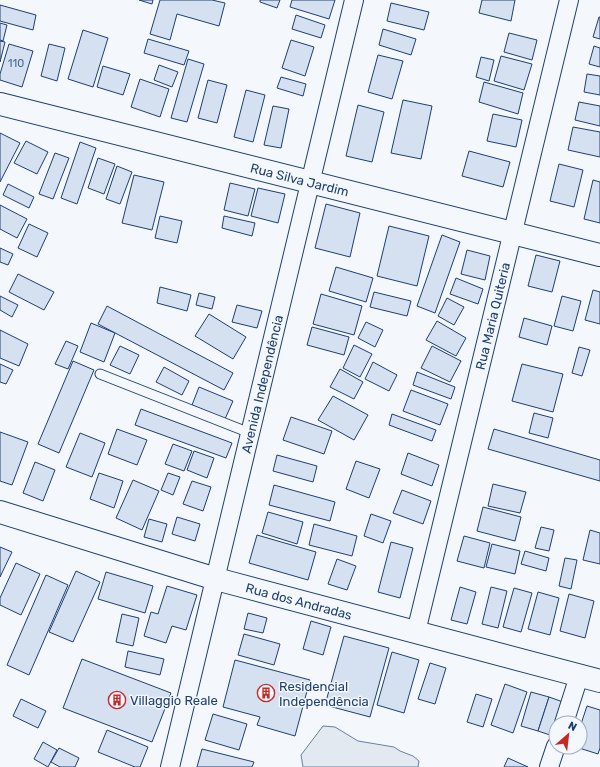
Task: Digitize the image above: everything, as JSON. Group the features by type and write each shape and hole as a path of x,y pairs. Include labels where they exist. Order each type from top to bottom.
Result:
{"street":[{"name":"Avenida Independência","path":"170,767 354,0"},
{"name":"Rua Maria Quiteria","path":"416,632 569,0"},
{"name":"Rua Silva Jardim","path":"0,104 600,255"},
{"name":"Rua dos Andradas","path":"0,512 216,579 600,681"},
{"path":"567,715 579,676"},
{"path":"549,767 553,755"}],"lane":[{"path":"100,374 250,433"}],"shaded area":[{"path":"323,726 335,727 358,741 394,747 413,756 419,761 418,767 303,767 301,755"}],"building":[{"path":"139,0 153,0 152,4"},
{"path":"160,0 212,0 225,3 219,26 177,14 170,40 150,34"},
{"path":"260,0 280,0 277,8 260,2"},
{"path":"292,0 335,0 329,19 290,7"},
{"path":"482,0 515,0 511,21 479,13"},
{"path":"391,3 429,12 424,30 387,21"},
{"path":"0,5 36,15 33,30 0,21"},
{"path":"296,15 325,25 321,38 292,29"},
{"path":"600,17 600,39 593,37"},
{"path":"0,23 7,25 3,41 0,40"},
{"path":"383,29 416,39 411,55 379,45"},
{"path":"83,30 108,38 93,87 68,79"},
{"path":"509,33 537,40 532,60 504,52"},
{"path":"148,39 189,51 184,65 144,53"},
{"path":"291,40 314,47 305,76 282,68"},
{"path":"0,41 5,42 0,62"},
{"path":"9,44 33,51 22,87 0,80 0,74"},
{"path":"49,44 65,48 57,81 41,76"},
{"path":"594,46 600,48 600,67 589,64"},
{"path":"378,55 403,61 392,99 368,92"},
{"path":"501,56 532,64 524,90 494,81"},
{"path":"481,57 494,60 489,81 476,77"},
{"path":"188,59 204,64 187,122 171,118"},
{"path":"159,65 178,72 172,87 154,80"},
{"path":"103,66 130,74 123,95 97,87"},
{"path":"587,74 600,76 600,95 584,92"},
{"path":"281,77 306,84 303,96 277,88"},
{"path":"140,79 169,89 160,117 131,107"},
{"path":"208,80 227,85 217,123 198,118"},
{"path":"484,82 523,93 518,114 479,102"},
{"path":"246,90 265,95 253,142 234,137"},
{"path":"403,100 432,106 421,159 391,153"},
{"path":"579,102 600,106 600,126 575,120"},
{"path":"358,105 384,112 372,162 346,156"},
{"path":"273,106 289,109 281,148 264,145"},
{"path":"493,114 522,120 516,147 487,141"},
{"path":"573,127 600,132 600,157 568,150"},
{"path":"0,133 20,143 0,182"},
{"path":"26,141 48,152 37,174 14,163"},
{"path":"80,142 96,148 77,204 61,198"},
{"path":"469,151 510,162 503,187 462,176"},
{"path":"55,153 69,158 53,199 39,194"},
{"path":"98,158 115,164 104,194 88,188"},
{"path":"559,164 583,170 574,207 550,201"},
{"path":"117,166 132,172 120,204 106,199"},
{"path":"134,175 164,182 152,230 122,223"},
{"path":"593,180 600,182 600,223 584,219"},
{"path":"230,183 255,189 248,216 224,210"},
{"path":"8,184 34,197 29,208 3,195"},
{"path":"258,188 285,194 278,223 251,216"},
{"path":"326,204 360,213 350,257 315,248"},
{"path":"0,205 27,219 17,238 0,229"},
{"path":"160,216 182,221 177,243 155,238"},
{"path":"224,216 255,223 252,236 222,228"},
{"path":"29,224 48,233 37,257 18,248"},
{"path":"389,226 429,236 417,286 377,276"},
{"path":"442,235 460,242 435,313 417,306"},
{"path":"0,248 13,254 8,265 0,262"},
{"path":"467,250 490,256 485,280 461,274"},
{"path":"536,255 560,261 552,292 528,286"},
{"path":"336,267 373,278 366,302 329,291"},
{"path":"18,274 54,292 44,310 9,292"},
{"path":"456,278 483,289 478,304 450,294"},
{"path":"160,287 191,295 187,311 157,303"},
{"path":"593,290 600,292 600,324 585,320"},
{"path":"374,292 411,301 407,316 370,307"},
{"path":"199,293 215,297 212,309 196,305"},
{"path":"321,294 362,306 354,335 313,324"},
{"path":"0,296 18,305 12,317 0,310"},
{"path":"562,296 581,301 573,331 554,326"},
{"path":"447,298 464,307 454,325 438,316"},
{"path":"237,305 262,311 257,328 232,322"},
{"path":"107,306 233,373 224,390 98,324"},
{"path":"209,314 246,337 233,359 195,336"},
{"path":"524,318 552,326 547,345 519,337"},
{"path":"437,321 466,338 456,356 426,340"},
{"path":"366,322 383,330 375,347 358,338"},
{"path":"91,323 115,333 104,362 80,352"},
{"path":"312,327 349,337 344,355 307,345"},
{"path":"0,330 28,344 19,366 0,358"},
{"path":"66,341 78,346 68,369 55,364"},
{"path":"354,345 372,354 360,377 343,368"},
{"path":"120,346 139,355 130,374 110,365"},
{"path":"432,346 461,361 450,382 421,368"},
{"path":"579,347 590,350 582,376 572,373"},
{"path":"73,361 94,370 59,453 38,444"},
{"path":"373,362 397,375 389,391 365,379"},
{"path":"0,364 13,370 6,384 0,382"},
{"path":"522,364 563,374 553,412 512,401"},
{"path":"164,367 189,381 182,395 156,382"},
{"path":"340,369 363,382 354,399 330,387"},
{"path":"417,372 455,387 451,399 413,385"},
{"path":"199,387 233,401 225,419 192,405"},
{"path":"411,390 448,404 440,425 403,411"},
{"path":"333,396 368,415 354,440 318,420"},
{"path":"141,409 232,443 226,458 135,425"},
{"path":"534,413 553,418 548,438 529,433"},
{"path":"392,414 436,430 432,441 389,425"},
{"path":"291,417 332,431 324,454 283,440"},
{"path":"117,429 147,440 137,465 108,454"},
{"path":"494,429 600,460 600,481 488,449"},
{"path":"0,432 28,442 12,485 0,481"},
{"path":"80,433 105,443 92,477 66,467"},
{"path":"173,444 192,451 184,471 165,464"},
{"path":"194,451 214,458 207,478 187,470"},
{"path":"408,453 439,465 432,486 401,474"},
{"path":"277,455 317,466 313,482 273,471"},
{"path":"356,461 380,469 369,498 346,489"},
{"path":"35,462 55,470 43,501 23,493"},
{"path":"99,473 123,481 114,508 90,499"},
{"path":"168,473 180,477 173,495 161,490"},
{"path":"133,480 159,491 142,530 116,518"},
{"path":"192,481 211,487 203,511 183,504"},
{"path":"493,484 526,492 520,513 488,506"},
{"path":"274,485 335,502 330,521 269,505"},
{"path":"402,490 431,501 423,524 393,513"},
{"path":"483,507 521,517 515,541 477,531"},
{"path":"268,512 303,522 297,544 262,533"},
{"path":"371,514 391,521 383,543 364,536"},
{"path":"177,517 200,524 195,541 172,534"},
{"path":"149,519 167,524 162,542 144,537"},
{"path":"314,524 357,536 352,556 309,545"},
{"path":"541,527 554,530 549,551 535,548"},
{"path":"590,530 600,533 600,564 583,560"},
{"path":"257,535 316,552 308,580 249,563"},
{"path":"464,536 490,543 484,568 457,561"},
{"path":"391,542 413,548 400,598 378,592"},
{"path":"492,544 520,551 515,574 486,567"},
{"path":"0,547 12,552 0,577"},
{"path":"525,551 549,558 546,571 521,564"},
{"path":"565,558 577,560 571,589 559,586"},
{"path":"337,559 356,566 347,590 328,584"},
{"path":"16,563 40,574 21,615 0,605 0,598"},
{"path":"76,571 100,582 73,642 49,632"},
{"path":"106,572 153,586 145,613 98,599"},
{"path":"46,575 68,585 29,675 7,665"},
{"path":"167,586 197,595 186,630 172,626 166,643 144,636 151,612 158,614"},
{"path":"460,587 476,592 467,624 451,620"},
{"path":"491,587 507,591 498,628 482,624"},
{"path":"514,588 532,593 521,632 503,627"},
{"path":"538,592 559,598 550,635 528,629"},
{"path":"569,594 594,601 585,638 560,631"},
{"path":"248,613 267,618 263,633 244,629"},
{"path":"122,614 139,618 133,646 116,642"},
{"path":"311,621 331,627 323,655 303,649"},
{"path":"244,634 280,644 274,665 238,655"},
{"path":"344,636 389,648 370,717 325,705"},
{"path":"128,651 164,659 160,675 125,667"},
{"path":"392,652 419,660 404,713 377,705"},
{"name":"Villaggio Reale","path":"82,659 171,693 152,742 63,708"},
{"name":"Residencial Independência","path":"235,660 310,680 295,736 257,725 260,717 223,707"},
{"path":"430,663 446,668 435,704 418,699"},
{"path":"505,684 527,692 513,733 491,725"},
{"path":"531,692 549,697 538,731 521,726"},
{"path":"476,694 492,699 483,727 467,722"},
{"path":"549,697 566,703 560,715 548,715 548,734 538,731"},
{"path":"21,699 46,711 38,728 13,716"},
{"path":"587,706 600,710 600,748 598,754 588,751 588,715 584,715"},
{"path":"213,714 247,724 239,750 205,740"},
{"path":"107,730 148,747 140,767 135,767 98,752"},
{"path":"43,742 57,750 48,767 34,759"},
{"path":"59,748 79,758 75,767 60,767 51,762"},
{"path":"202,749 254,762 252,767 197,767"},
{"path":"508,758 528,767 504,767"}],"place":[{"name":"Residencial Independência","path":"266,693"},
{"name":"Villaggio Reale","path":"117,700"}]}
